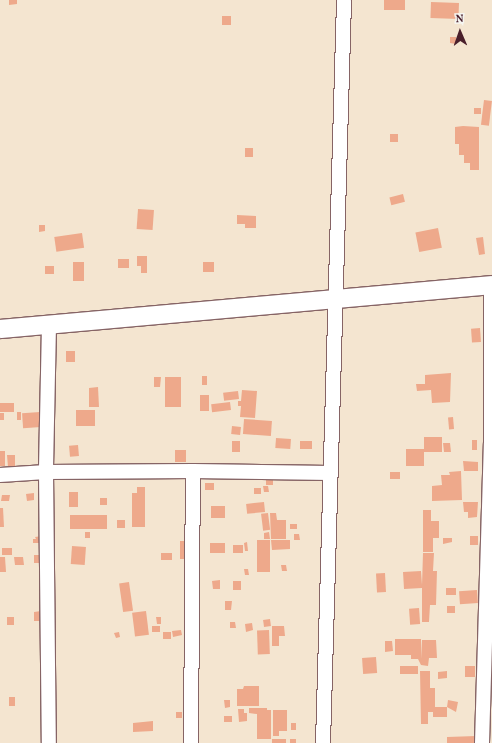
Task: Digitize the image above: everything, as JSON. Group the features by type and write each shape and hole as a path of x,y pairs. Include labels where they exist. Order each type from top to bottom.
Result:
{"street":[{"path":"323,743 344,0"},
{"path":"0,329 491,285 491,443 482,743"},
{"path":"49,325 46,472 49,743"},
{"path":"0,475 46,472 193,471 330,473"},
{"path":"191,743 193,471"}],"building":[{"path":"9,0 17,0 17,4 9,5"},
{"path":"384,0 405,0 405,10 384,10"},
{"path":"431,2 459,3 458,19 430,18"},
{"path":"222,16 231,16 231,25 222,25"},
{"path":"450,37 456,37 456,44 450,43"},
{"path":"484,100 492,101 489,126 481,125"},
{"path":"474,108 481,108 481,114 474,114"},
{"path":"455,127 479,127 479,170 470,170 470,163 464,163 464,155 459,155 459,144 455,144"},
{"path":"390,134 398,134 398,142 390,142"},
{"path":"245,148 253,148 253,157 245,157"},
{"path":"403,194 405,202 391,205 389,197"},
{"path":"138,209 154,210 153,230 137,229"},
{"path":"237,215 256,216 256,228 245,228 245,224 237,224"},
{"path":"39,225 45,225 45,231 39,232"},
{"path":"438,228 442,248 419,252 415,232"},
{"path":"82,233 84,248 56,252 54,237"},
{"path":"483,237 485,254 479,255 476,238"},
{"path":"137,256 147,256 147,273 141,273 141,266 137,266"},
{"path":"118,259 129,259 129,268 118,268"},
{"path":"73,262 84,262 84,281 73,281"},
{"path":"203,262 214,262 214,272 203,272"},
{"path":"45,266 54,266 54,274 45,274"},
{"path":"480,328 481,342 472,343 471,329"},
{"path":"66,351 75,351 75,362 66,362"},
{"path":"451,373 450,402 432,403 431,390 417,391 416,384 425,384 425,375"},
{"path":"202,376 207,376 207,385 202,385"},
{"path":"154,377 161,377 160,387 154,387"},
{"path":"165,377 181,377 181,407 165,407"},
{"path":"98,387 99,407 89,407 89,388"},
{"path":"242,390 257,391 255,418 240,417 241,406 238,406 238,401 241,401"},
{"path":"238,391 239,399 224,401 223,393"},
{"path":"200,395 209,395 209,411 200,411"},
{"path":"230,402 231,410 212,412 211,404"},
{"path":"0,403 14,403 14,412 0,412"},
{"path":"76,410 95,410 95,426 76,426"},
{"path":"17,412 21,412 21,420 17,420"},
{"path":"40,412 41,427 23,428 22,413"},
{"path":"0,413 4,413 4,420 0,420"},
{"path":"448,417 453,417 454,429 449,429"},
{"path":"244,419 272,421 271,436 243,434"},
{"path":"232,426 241,427 240,435 231,434"},
{"path":"424,437 442,437 442,452 424,452"},
{"path":"276,438 291,439 290,449 275,448"},
{"path":"472,440 477,440 477,450 472,450"},
{"path":"232,441 240,441 240,452 232,452"},
{"path":"300,441 312,441 312,449 300,449"},
{"path":"443,443 450,443 451,452 444,452"},
{"path":"78,445 79,456 70,457 69,446"},
{"path":"406,449 424,449 424,466 406,466"},
{"path":"175,450 186,450 186,462 175,462"},
{"path":"0,451 5,451 5,466 0,466"},
{"path":"7,455 15,455 15,466 8,467"},
{"path":"463,461 478,462 478,471 464,471"},
{"path":"461,471 462,500 432,501 432,486 442,485 441,475 450,475 449,472"},
{"path":"390,472 400,472 400,479 390,479"},
{"path":"266,480 273,480 273,485 266,485"},
{"path":"205,483 214,483 214,490 205,490"},
{"path":"263,486 268,486 269,492 264,492"},
{"path":"137,487 145,487 145,527 132,527 132,493 137,493"},
{"path":"254,488 261,488 261,494 254,494"},
{"path":"69,492 78,492 78,507 69,507"},
{"path":"34,493 34,500 27,501 26,494"},
{"path":"2,495 10,495 9,501 1,501"},
{"path":"100,498 107,498 107,505 100,505"},
{"path":"264,502 265,512 247,514 246,504"},
{"path":"463,502 478,502 477,517 468,518 468,512 464,512"},
{"path":"211,506 225,506 225,518 211,518"},
{"path":"0,508 3,508 4,527 0,527"},
{"path":"423,510 431,510 431,521 439,521 439,538 433,538 433,552 423,552"},
{"path":"268,513 270,530 263,531 261,514"},
{"path":"270,513 276,513 277,520 286,520 286,539 271,539"},
{"path":"70,515 107,515 107,529 70,529"},
{"path":"117,520 125,520 125,528 117,528"},
{"path":"290,524 297,524 297,529 290,529"},
{"path":"85,532 90,532 90,538 85,538"},
{"path":"269,532 270,539 264,539 264,533"},
{"path":"294,534 299,534 300,540 294,540"},
{"path":"42,536 42,543 33,543 33,539 36,539 35,537"},
{"path":"470,536 478,536 478,545 470,545"},
{"path":"443,538 452,538 452,542 443,544"},
{"path":"257,540 270,540 270,572 257,572"},
{"path":"271,540 290,540 290,549 272,550"},
{"path":"180,541 188,541 188,559 180,559"},
{"path":"247,542 248,551 245,551 244,543"},
{"path":"210,543 225,543 225,553 210,553"},
{"path":"233,545 243,545 243,553 233,553"},
{"path":"72,546 86,547 85,565 71,564"},
{"path":"2,548 12,548 12,555 2,555"},
{"path":"161,553 172,553 172,560 161,560"},
{"path":"423,553 434,553 433,571 437,571 436,605 430,605 429,622 422,622 422,588 404,589 403,572 421,571 422,585"},
{"path":"34,555 42,555 42,563 34,563"},
{"path":"0,557 5,557 6,572 0,572"},
{"path":"14,557 23,557 24,565 15,565"},
{"path":"281,565 286,565 287,571 282,571"},
{"path":"244,569 248,569 249,575 245,575"},
{"path":"376,573 385,573 386,592 377,592"},
{"path":"220,580 220,589 213,589 212,581"},
{"path":"233,581 241,581 241,590 233,590"},
{"path":"129,582 133,611 123,612 119,583"},
{"path":"446,588 456,588 456,595 446,595"},
{"path":"477,590 478,603 460,604 459,591"},
{"path":"225,601 232,601 231,610 225,610"},
{"path":"447,606 455,606 455,613 447,613"},
{"path":"419,608 420,624 410,625 409,609"},
{"path":"41,611 42,621 34,621 34,612"},
{"path":"146,611 149,635 135,637 132,613"},
{"path":"7,617 14,617 14,625 7,625"},
{"path":"156,617 161,617 161,624 157,624"},
{"path":"270,619 271,626 264,627 263,620"},
{"path":"230,622 235,622 236,628 230,628"},
{"path":"252,623 253,630 246,632 245,624"},
{"path":"152,626 160,626 160,632 152,632"},
{"path":"272,626 284,626 285,636 279,636 279,646 272,646"},
{"path":"181,630 182,635 173,637 172,631"},
{"path":"257,630 269,630 270,654 258,654"},
{"path":"119,632 120,637 116,638 114,633"},
{"path":"163,632 171,632 171,639 163,639"},
{"path":"395,639 421,639 421,659 422,640 436,640 437,658 429,658 428,666 421,665 418,659 411,659 411,655 395,655"},
{"path":"385,641 392,641 393,651 385,652"},
{"path":"376,657 377,673 363,674 362,658"},
{"path":"400,666 418,666 418,674 400,674"},
{"path":"465,666 475,666 475,677 465,677"},
{"path":"420,671 430,671 430,688 435,688 435,707 447,707 447,717 433,717 433,712 428,712 428,724 421,724"},
{"path":"447,671 447,678 438,679 438,672"},
{"path":"244,686 259,686 259,706 237,706 237,689 243,689"},
{"path":"9,697 15,697 15,706 9,706"},
{"path":"224,700 230,700 230,707 225,708"},
{"path":"448,700 458,702 456,712 447,707"},
{"path":"249,708 267,708 267,710 271,710 271,739 257,739 257,714 249,713"},
{"path":"238,709 244,709 244,713 247,713 247,721 239,722"},
{"path":"273,710 287,710 287,731 279,731 279,736 273,736"},
{"path":"176,712 182,712 182,718 176,718"},
{"path":"224,716 232,716 232,722 224,722"},
{"path":"153,721 153,731 133,732 133,723"},
{"path":"291,723 296,723 296,730 291,730"},
{"path":"476,736 477,743 447,743 447,737"},
{"path":"272,739 286,739 286,743 272,743"},
{"path":"290,739 296,739 296,743 290,743"}]}
